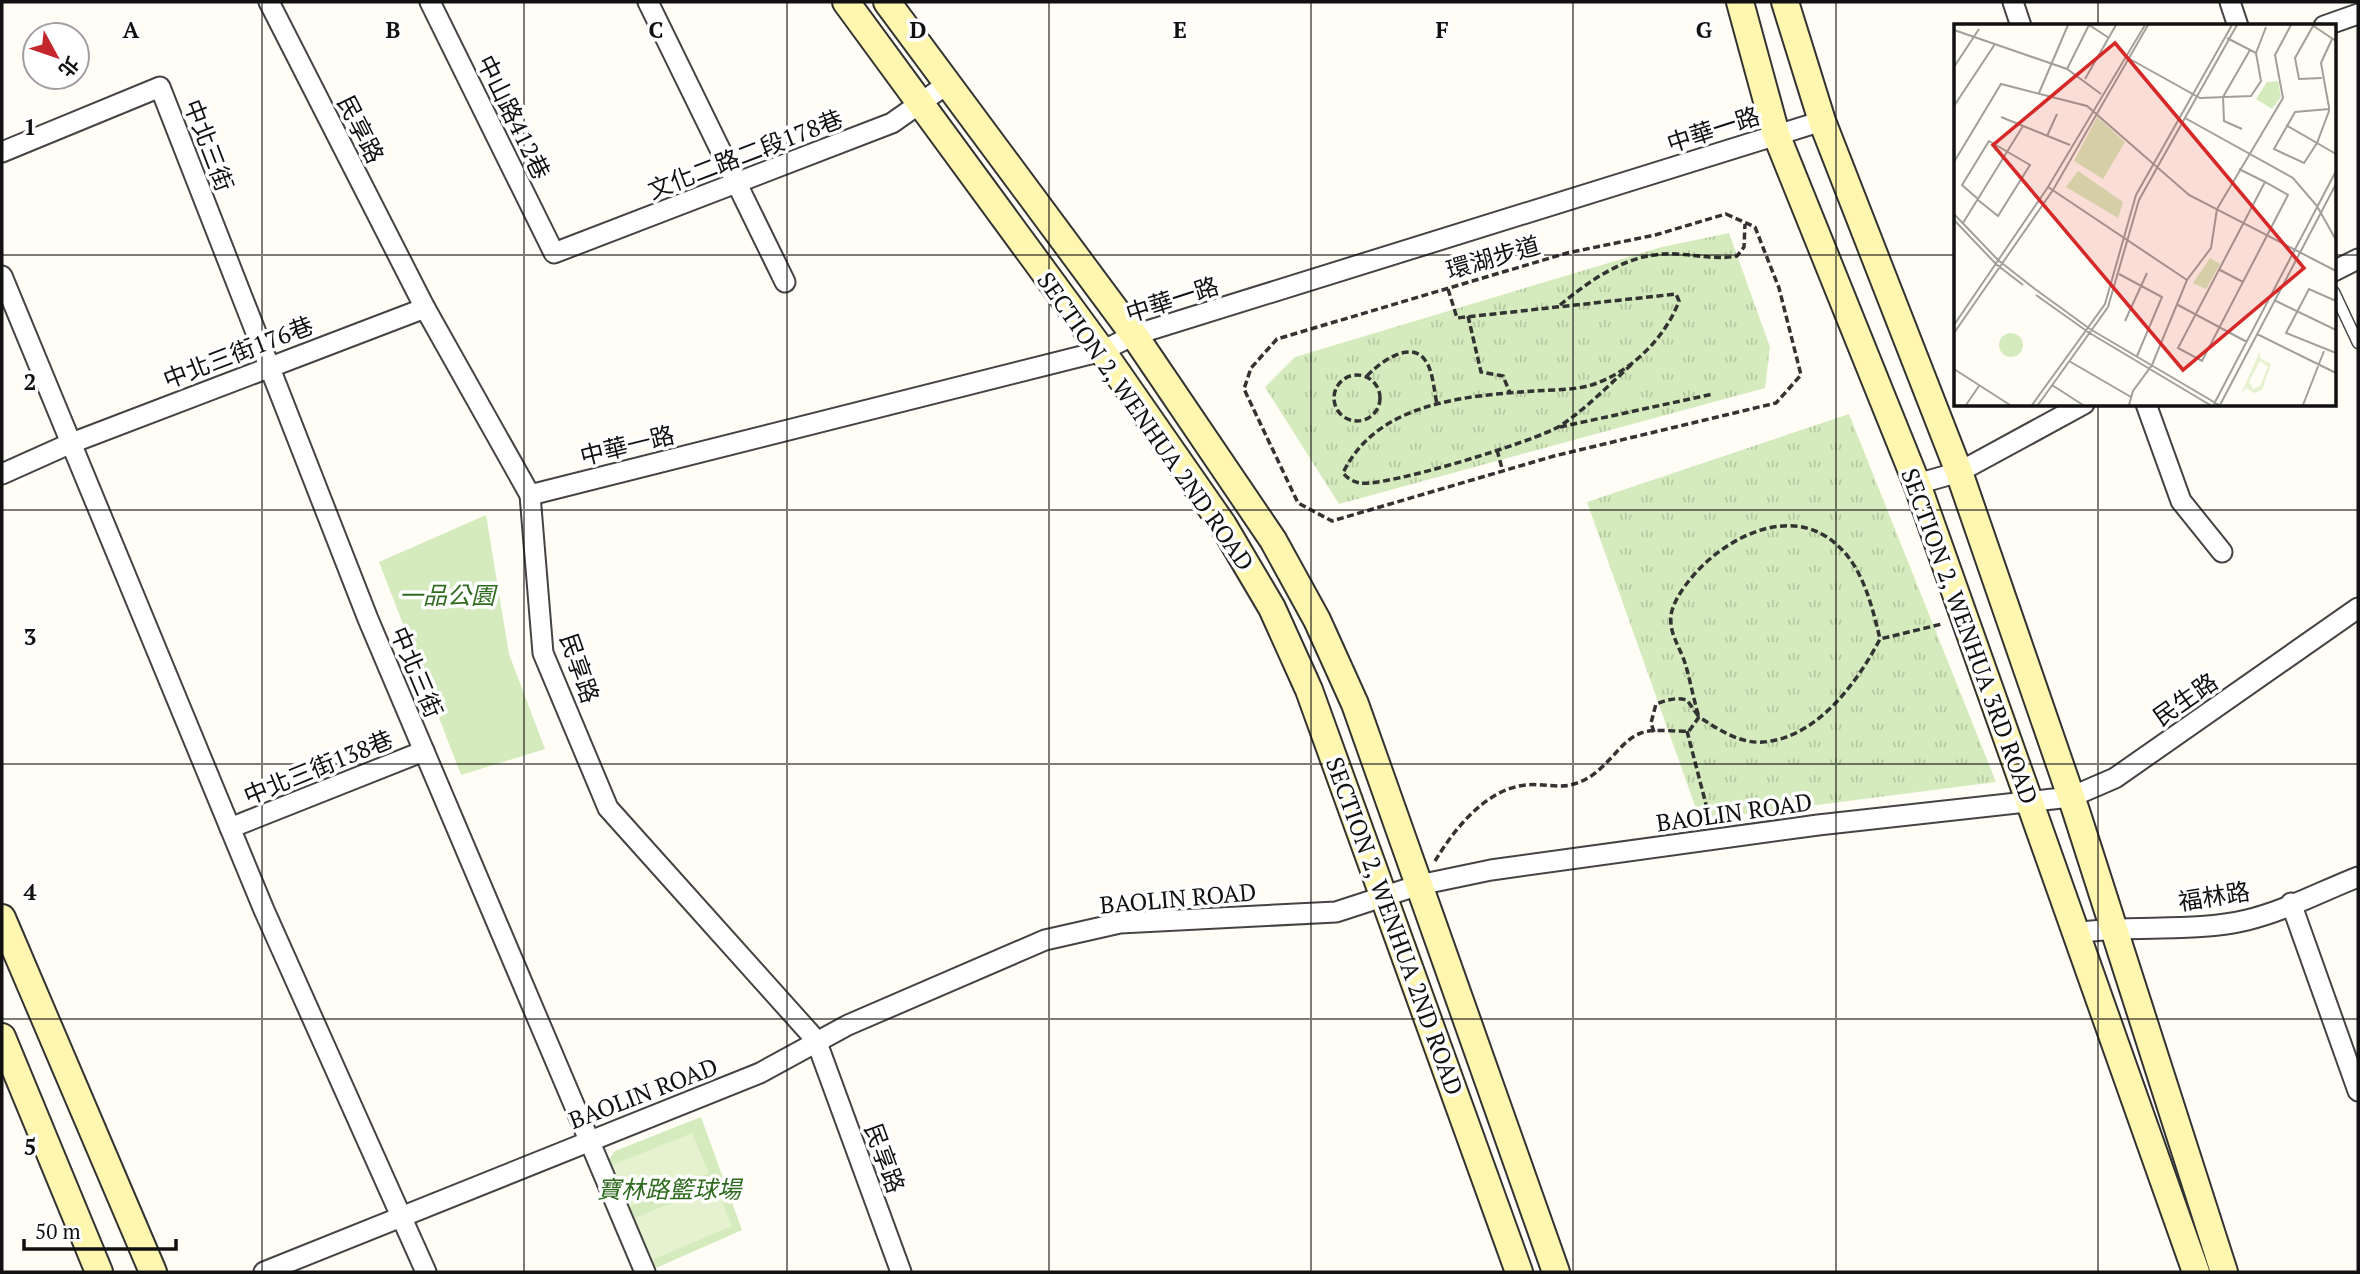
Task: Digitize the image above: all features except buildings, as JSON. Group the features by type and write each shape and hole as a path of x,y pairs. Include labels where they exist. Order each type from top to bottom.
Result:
{"street":[{"name":"民享路","path":"268,2 425,308 530,495 543,653 608,808 816,1040 901,1272"},
{"name":"中山路412巷","path":"430,2 554,253"},
{"path":"648,2 785,282"},
{"name":"SECTION 2, WENHUA 2ND ROAD","path":"846,2 1102,351 1223,525 1272,608 1309,690 1385,894 1519,1272"},
{"name":"SECTION 2, WENHUA 2ND ROAD","path":"887,2 1134,335 1273,540 1317,620 1355,704 1556,1272"},
{"name":"SECTION 2, WENHUA 3RD ROAD","path":"1740,2 1776,134 1917,484 2196,1272"},
{"name":"SECTION 2, WENHUA 3RD ROAD","path":"1786,2 1822,121 1959,471 2071,797 2217,1270"},
{"path":"2012,2 2020,24"},
{"path":"2230,2 2237,24"},
{"path":"2329,24 2358,13"},
{"name":"文化二路二段178巷","path":"554,253 892,123 946,85"},
{"name":"中北三街","path":"2,152 160,87 424,751 645,1272"},
{"name":"中華一路","path":"530,495 1102,351 1134,335 1822,121"},
{"path":"2336,270 2358,259"},
{"path":"2,276 69,444 230,828 426,1272"},
{"name":"中北三街176巷","path":"2,474 69,444 425,308"},
{"path":"1917,484 1959,471 2080,406"},
{"path":"2147,406 2181,501 2222,552"},
{"name":"民生路","path":"2028,800 2071,797 2115,778 2358,608"},
{"name":"中北三街138巷","path":"230,828 424,751"},
{"name":"BAOLIN ROAD","path":"264,1272 760,1073 816,1040 988,962 1045,940 1120,923 1336,912 1419,885 1505,868 2028,800"},
{"name":"福林路","path":"2075,933 2113,927 2169,928 2247,920 2358,877"},
{"path":"2291,903 2358,1091"},
{"path":"2,919 153,1272"},
{"path":"2,1037 99,1272"}],"lane":[{"path":"2336,296 2358,343"}],"path":[{"name":"環湖步道","path":"1726,214 1745,223 1755,227 1779,288 1801,375 1776,403 1503,471 1332,521 1298,503 1244,389 1251,368 1277,339 1567,253 1655,235 1726,214"},
{"path":"1558,306 1584,285 1627,262 1675,253 1724,259 1737,256 1744,247 1745,223"},
{"path":"1448,289 1457,318 1676,294 1679,301 1672,320 1633,363 1592,402 1558,427"},
{"path":"1468,316 1481,372 1503,376 1510,393"},
{"path":"1367,377 1378,363 1392,356 1422,356 1427,362 1437,404"},
{"path":"1633,363 1587,386 1510,393 1437,404 1385,423 1352,454 1343,473 1347,478 1360,483 1392,480 1497,450 1558,427 1713,394"},
{"path":"1349,376 1367,377 1379,391 1379,405 1370,417 1348,420 1341,416 1333,402 1336,386 1349,376"},
{"path":"1497,450 1503,471"},
{"path":"1699,717 1684,661 1672,636 1671,613 1680,593 1704,561 1734,541 1782,525 1802,526 1822,534 1836,544 1850,561 1866,589 1880,639"},
{"path":"1654,732 1652,713 1656,704 1677,697 1687,700 1699,717 1738,739 1762,743 1804,729 1857,678 1880,639 1964,618"},
{"path":"1419,885 1440,853 1489,798 1508,788 1528,784 1574,785 1605,766 1631,738 1644,732 1687,731 1699,717"},
{"path":"1687,731 1711,826"}],"green space":[{"path":"1729,233 1770,347 1765,388 1339,504 1265,387 1295,357 1662,247"},
{"path":"1849,414 1996,782 1700,820 1587,502"},
{"name":"一品公園","path":"486,515 509,654 545,749 461,775 379,562"},
{"name":"寶林路籃球場","path":"701,1117 742,1230 647,1272 604,1166 615,1151"},
{"path":"692,1133 709,1173 629,1207 612,1165"},
{"path":"715,1185 732,1226 652,1260 635,1218"}]}
